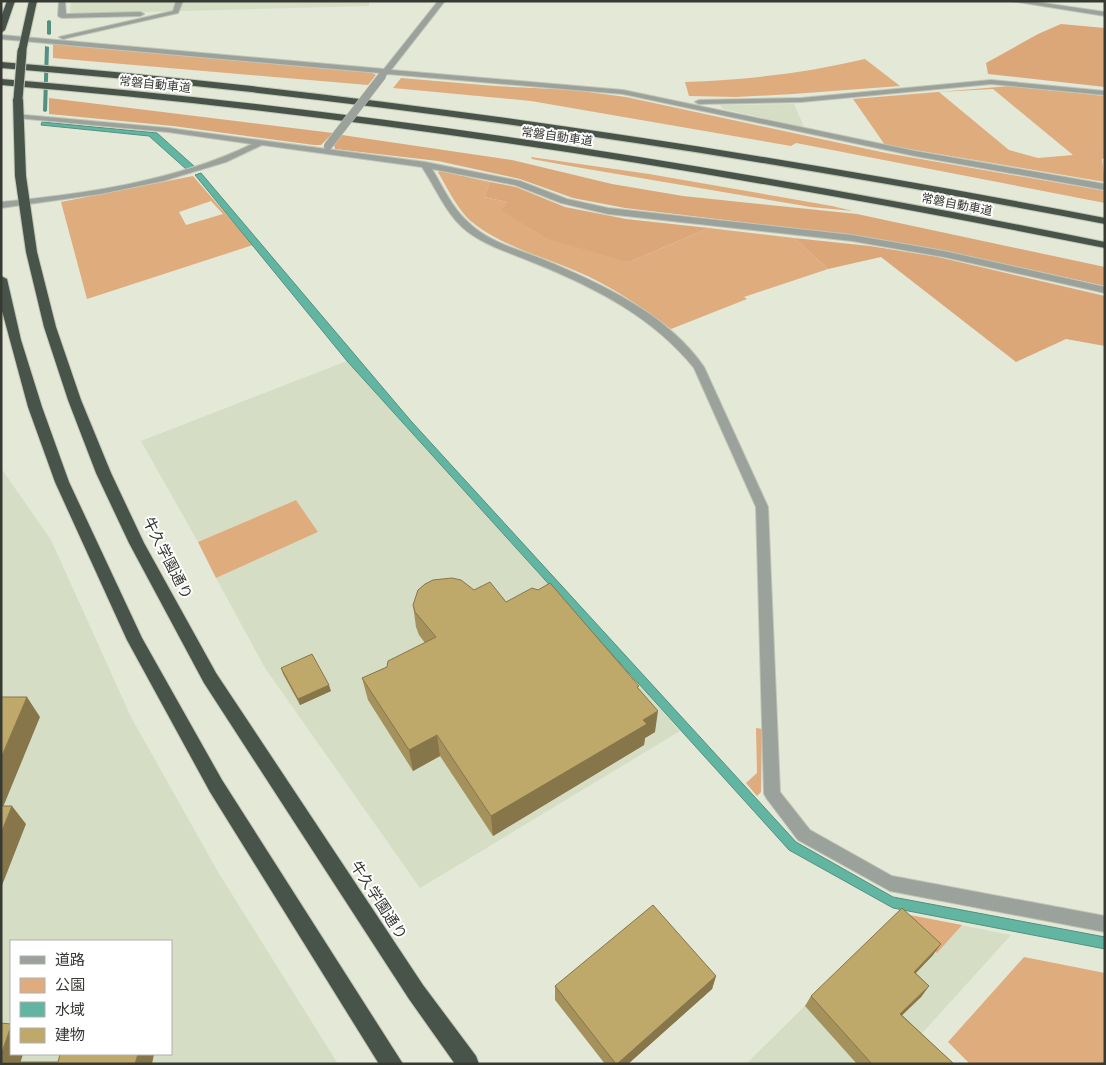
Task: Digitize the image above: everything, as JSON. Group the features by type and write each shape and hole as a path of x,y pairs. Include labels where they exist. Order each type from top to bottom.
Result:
{"highway":[{"path":"1,30 11,1"},
{"name":"牛久学園通り","path":"33,1 22,51 17,116 22,203 38,278 62,366 100,468 162,593 210,678 416,992 468,1064"},
{"name":"常磐自動車道","path":"1,65 189,81 461,114 864,176 1105,222"},
{"name":"常磐自動車道","path":"1,82 305,114 623,158 860,198 1105,245"},
{"path":"1,279 15,340 35,408 62,482 135,640 216,786 392,1064"}],"street":[{"path":"62,1 62,16 168,14"},
{"path":"50,40 176,12 180,1"},
{"path":"326,148 442,1"},
{"path":"1014,1 1105,14"},
{"path":"1,37 50,40 384,74 578,86 683,104 852,141 1022,174 1105,187"},
{"path":"683,104 810,99 991,82 1105,93"},
{"path":"17,116 168,130 326,148 425,164 517,183 564,201 608,211 852,238 944,254 1105,290"},
{"path":"1,205 164,180 193,172 262,142"},
{"path":"425,164 457,216 476,234 592,284 655,324 691,355 699,367 762,507 772,794 804,835 894,884 1105,924"}],"shaded area":[{"path":"71,1 369,1 369,6 70,14"},
{"path":"1061,24 1105,28 1105,87 988,74 986,63 1038,34"},
{"path":"49,98 333,133 321,145 314,145 173,126 49,114"},
{"path":"794,104 804,127 723,109 720,105"},
{"path":"342,135 512,160 612,184 683,196 857,214 1105,267 1105,286 936,249 858,236 625,208 573,198 520,179 438,161 335,149 334,145"},
{"path":"490,182 516,187 565,207 626,219 709,228 629,262 548,239 501,210 507,202 484,197"},
{"path":"794,238 870,246 938,257 1105,296 1105,346 1066,339 1016,362 881,257 828,269"},
{"path":"347,361 680,731 420,888 265,668 216,578 318,532 296,500 198,542 141,441"},
{"path":"1,468 51,540 131,717 218,872 338,1064 1,1064"},
{"path":"899,913 1011,935 916,1040 939,1064 746,1064"}],"green space":[{"path":"53,44 370,72 376,75 368,85 53,58"},
{"path":"865,59 900,86 736,97 689,96 685,82 731,80 776,75"},
{"path":"401,78 573,90 626,97 886,153 1105,191 1105,203 796,143 791,146 531,101 393,88"},
{"path":"1010,86 1105,96 1105,158 1102,159 1105,182 885,145 853,99","holes":["993,89 1073,155 1038,158 1009,150 939,92"]},
{"path":"531,157 649,174 853,211 811,207 570,166 532,159"},
{"path":"438,172 490,182 484,197 507,202 502,209 629,262 709,228 794,238 828,269 744,297 747,299 671,329 601,283 522,250 483,230 462,212"},
{"path":"193,176 253,245 87,299 61,202","holes":["211,201 223,214 186,225 179,212"]},
{"path":"296,500 318,532 216,578 198,542"},
{"path":"756,728 762,729 761,792 757,796 746,783 757,773"},
{"path":"899,913 962,925 937,953 896,915"},
{"path":"1024,957 1105,973 1105,1064 970,1064 948,1042"}],"water":[{"path":"42,122 157,133 195,167 186,169 149,136 41,125"},
{"path":"201,173 411,421 796,842 893,897 1105,937 1105,949 893,908 789,850 347,361 195,175"}],"building":[{"path":"452,578 461,580 474,590 490,582 506,602 532,588 538,590 550,583 639,686 637,687 658,711 643,720 647,724 491,816 437,735 409,750 362,678 387,667 388,661 436,637 415,612 413,605 418,590 425,584 433,580"},
{"path":"312,654 329,685 298,699 281,668"},
{"path":"1,697 27,697 1,758"},
{"path":"1,806 12,806 1,833"},
{"path":"653,905 716,976 616,1064 555,986"},
{"path":"902,908 941,944 914,972 929,986 900,1014 954,1064 872,1064 811,996"},
{"path":"1,1023 10,1024 10,1029 1,1055"},
{"path":"60,1055 138,1055 135,1064 1,1064 1,1062 58,1062"}],"waterway":[{"path":"49,21 49,34"},
{"path":"45,111 47,47"}]}
